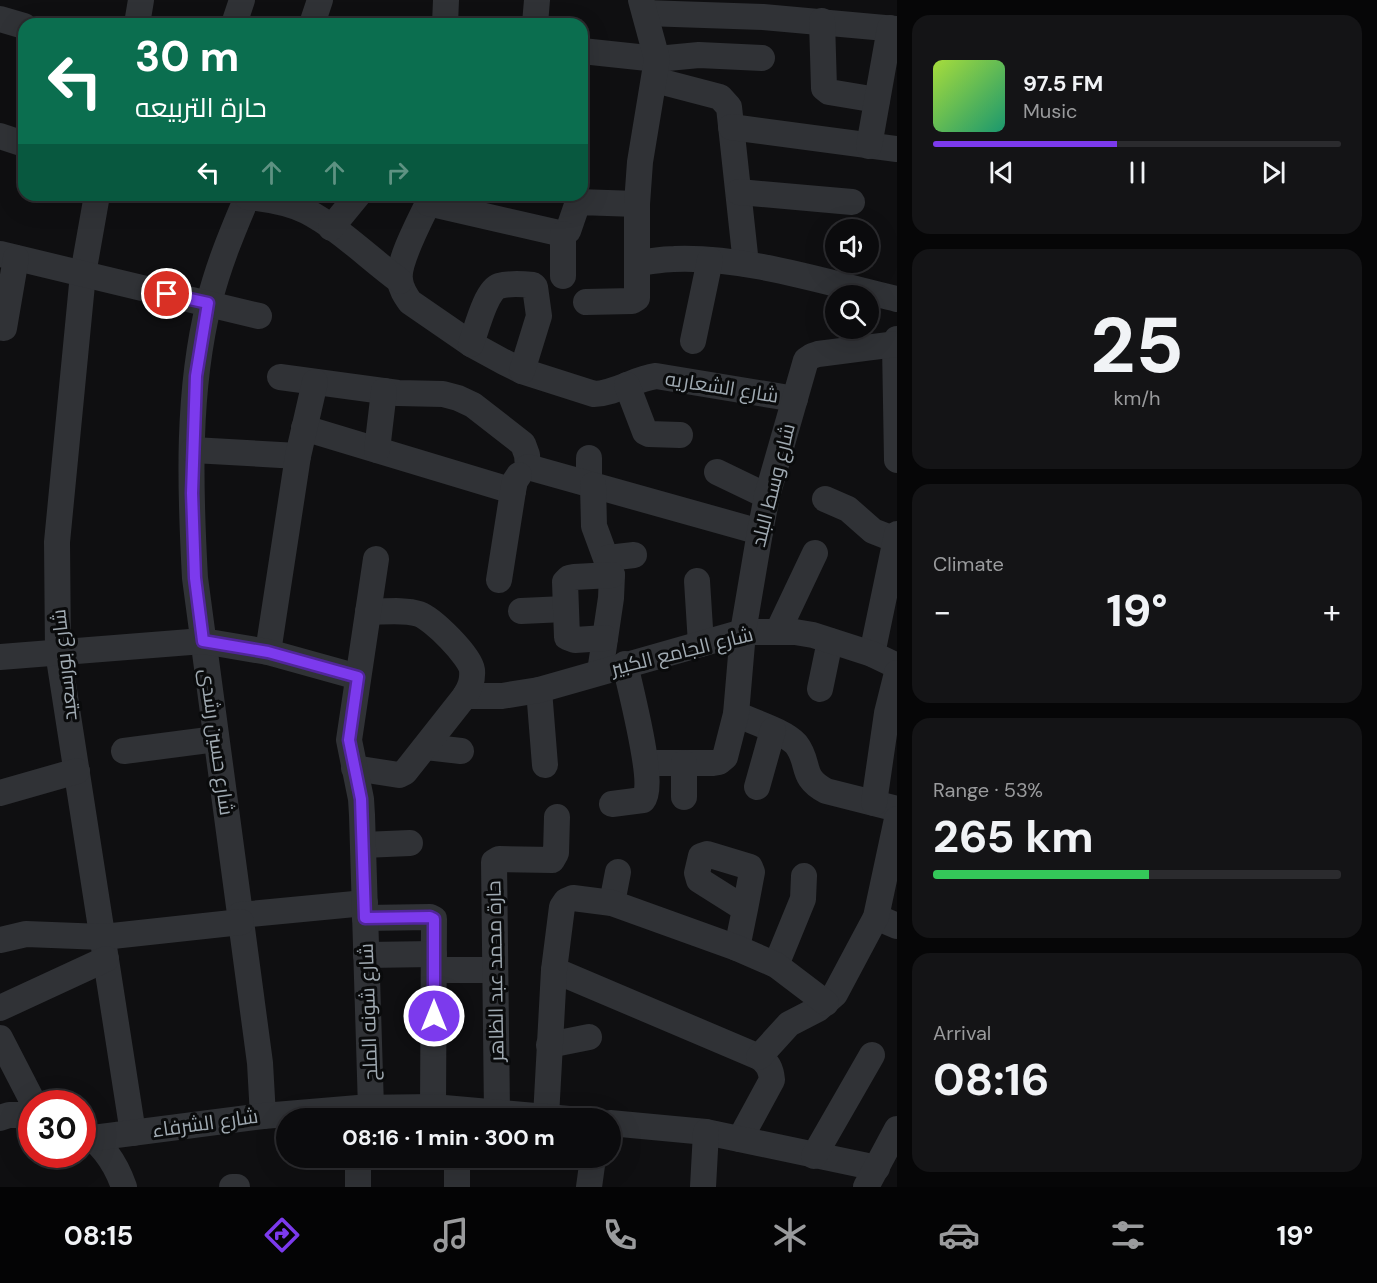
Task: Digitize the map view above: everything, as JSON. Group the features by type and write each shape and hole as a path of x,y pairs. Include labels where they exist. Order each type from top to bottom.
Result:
{"street":[{"path":"236,18 242,0"},
{"path":"314,18 320,0"},
{"path":"445,18 446,0"},
{"path":"536,18 537,0"},
{"path":"586,302 635,300 637,295 637,204 640,162 645,121 656,70 643,7 716,15 893,28 869,146"},
{"path":"0,19 18,24"},
{"path":"822,21 824,88 829,92 877,100"},
{"path":"588,53 656,70 725,101 729,107 746,264"},
{"path":"656,70 699,55 762,58"},
{"path":"731,127 897,149"},
{"path":"0,136 18,142"},
{"path":"739,192 852,202"},
{"name":"شارع بورسعيد","path":"96,201 83,274 57,542 58,652 133,1133"},
{"name":"شارع حسين رشدى","path":"245,201 226,248 208,303 196,376 193,450 194,546 203,641 260,1063 263,1116"},
{"path":"277,201 305,211 400,281"},
{"path":"331,228 353,201"},
{"path":"400,281 401,264 429,201"},
{"path":"438,201 563,234"},
{"path":"563,276 563,234 567,231 578,202 637,204"},
{"path":"4,328 8,256 260,316"},
{"path":"637,263 674,259 746,264 897,299"},
{"path":"693,341 710,260"},
{"name":"شارع الشعاريه","path":"400,281 403,292 410,302 471,344 522,370 594,394 606,393 656,376 795,399"},
{"path":"471,344 488,297 494,289 504,285 533,285 536,287 539,316 522,370"},
{"path":"896,343 897,460"},
{"name":"شارع وسط البلد","path":"684,763 713,763 725,757 736,714 743,632 759,532 806,360 812,356 896,343"},
{"path":"280,377 398,393 443,394 473,405 523,444 528,467 515,481 499,580"},
{"path":"268,652 298,456 315,382"},
{"path":"627,385 645,432 680,435"},
{"path":"377,450 384,391"},
{"path":"304,428 513,491"},
{"path":"193,450 298,456"},
{"path":"589,458 594,526 610,567 612,586 600,672"},
{"path":"528,467 759,532"},
{"path":"717,472 767,496"},
{"path":"825,499 848,509 873,531 897,537 872,654"},
{"path":"778,631 815,553"},
{"path":"605,638 571,640 566,632 565,582 568,578 610,567 634,555"},
{"name":"شارع شونه الملح","path":"362,1108 366,955 363,845 361,799 349,740 376,559"},
{"path":"697,581 701,644"},
{"path":"521,611 565,609"},
{"path":"354,768 399,774 410,768 465,696 472,683 472,668 465,655 432,623 418,614 368,612"},
{"name":"شارع الجامع الكبير","path":"465,696 502,696 539,690 743,632 778,631 813,635 872,654 897,666"},
{"path":"0,657 203,641 268,652 358,677"},
{"path":"820,689 830,641"},
{"path":"612,804 637,802 643,800 647,795 646,763 625,664"},
{"path":"736,714 787,737 802,754 808,777 816,785 826,790 886,806 887,713 897,673"},
{"path":"539,690 545,765"},
{"path":"757,787 773,730"},
{"path":"124,751 216,739"},
{"path":"426,747 461,751"},
{"path":"646,763 684,763 684,797"},
{"path":"0,793 77,771"},
{"name":"حارة محمد عبد الظاهر","path":"497,1108 494,862 499,859 552,860 556,853 557,817"},
{"path":"759,1057 789,1024 826,1003 835,994 886,922 897,819"},
{"path":"363,845 410,843"},
{"path":"612,903 618,872"},
{"path":"776,965 803,899 804,876"},
{"path":"556,1108 549,1045 554,970 562,907 566,901 573,898 612,903 737,948 776,965 826,1003"},
{"path":"737,948 745,909"},
{"path":"0,1008 104,948 240,919 365,910 432,918 434,919 434,962 449,1108"},
{"path":"0,940 26,934 104,948"},
{"path":"366,955 495,970"},
{"path":"554,970 767,1062 772,1080 740,1139"},
{"path":"549,1045 589,1037"},
{"path":"0,1038 27,1090"},
{"path":"814,1156 872,1055"},
{"path":"0,1118 18,1115"},
{"name":"شارع الشرفاء","path":"96,1134 133,1133 276,1115"},
{"path":"621,1124 705,1132 740,1139 814,1156 872,1177 897,1128"},
{"path":"703,1187 705,1132"},
{"path":"96,1143 117,1166 124,1187"},
{"path":"358,1168 358,1187"},
{"path":"457,1168 457,1187"},
{"path":"589,1187 591,1168"},
{"path":"232,1187 237,1187"}],"route":[{"path":"167,294 208,303 196,376 192,493 195,578 203,641 268,652 358,677 349,740 350,754 361,799 365,918 430,917 434,919 434,1016"}]}
